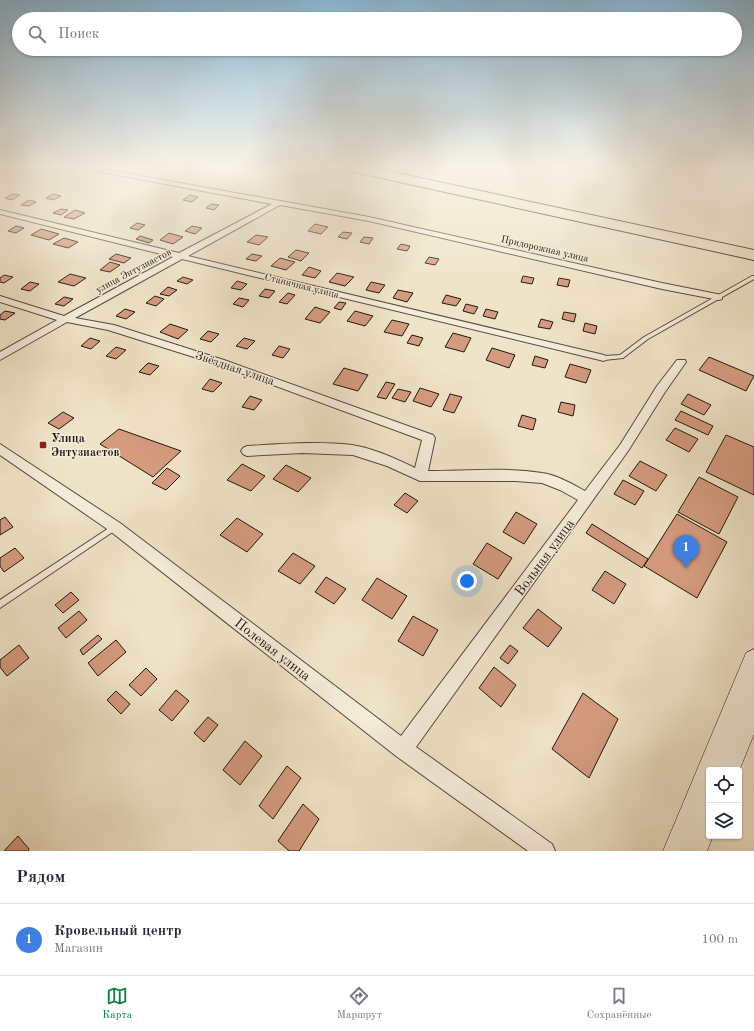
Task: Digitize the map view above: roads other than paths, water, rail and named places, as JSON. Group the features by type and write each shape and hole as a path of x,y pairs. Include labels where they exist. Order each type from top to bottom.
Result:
{"highway":[{"path":"539,208 657,233 671,239 754,255"},
{"path":"542,208 754,255"}],"main road":[{"path":"712,767 754,661"},
{"path":"727,767 754,703"},
{"path":"678,851 706,781"},
{"path":"692,851 706,817"}],"street":[{"name":"улица Энтузиастов","path":"0,357 65,319 270,208"},
{"name":"Придорожная улица","path":"300,208 369,219 662,286 719,297"},
{"name":"Станичная улица","path":"0,212 430,318 604,358"},
{"name":"Звёздная улица","path":"0,300 65,319 110,327 212,360 429,438 420,476"},
{"name":"Вольная улица","path":"403,749 624,448 661,389 681,362"},
{"path":"247,451 302,448 353,450 391,462 420,476 515,476 543,478 565,486 587,498"},
{"name":"Полевая улица","path":"0,449 115,528 403,749 545,851"}],"lane":[{"path":"604,358 621,357 646,338 754,277"},
{"path":"0,604 115,528"}],"place":[{"name":"Улица Энтузиастов","path":"43,445"},
{"name":"Кровельный центр","path":"686,568"}]}
